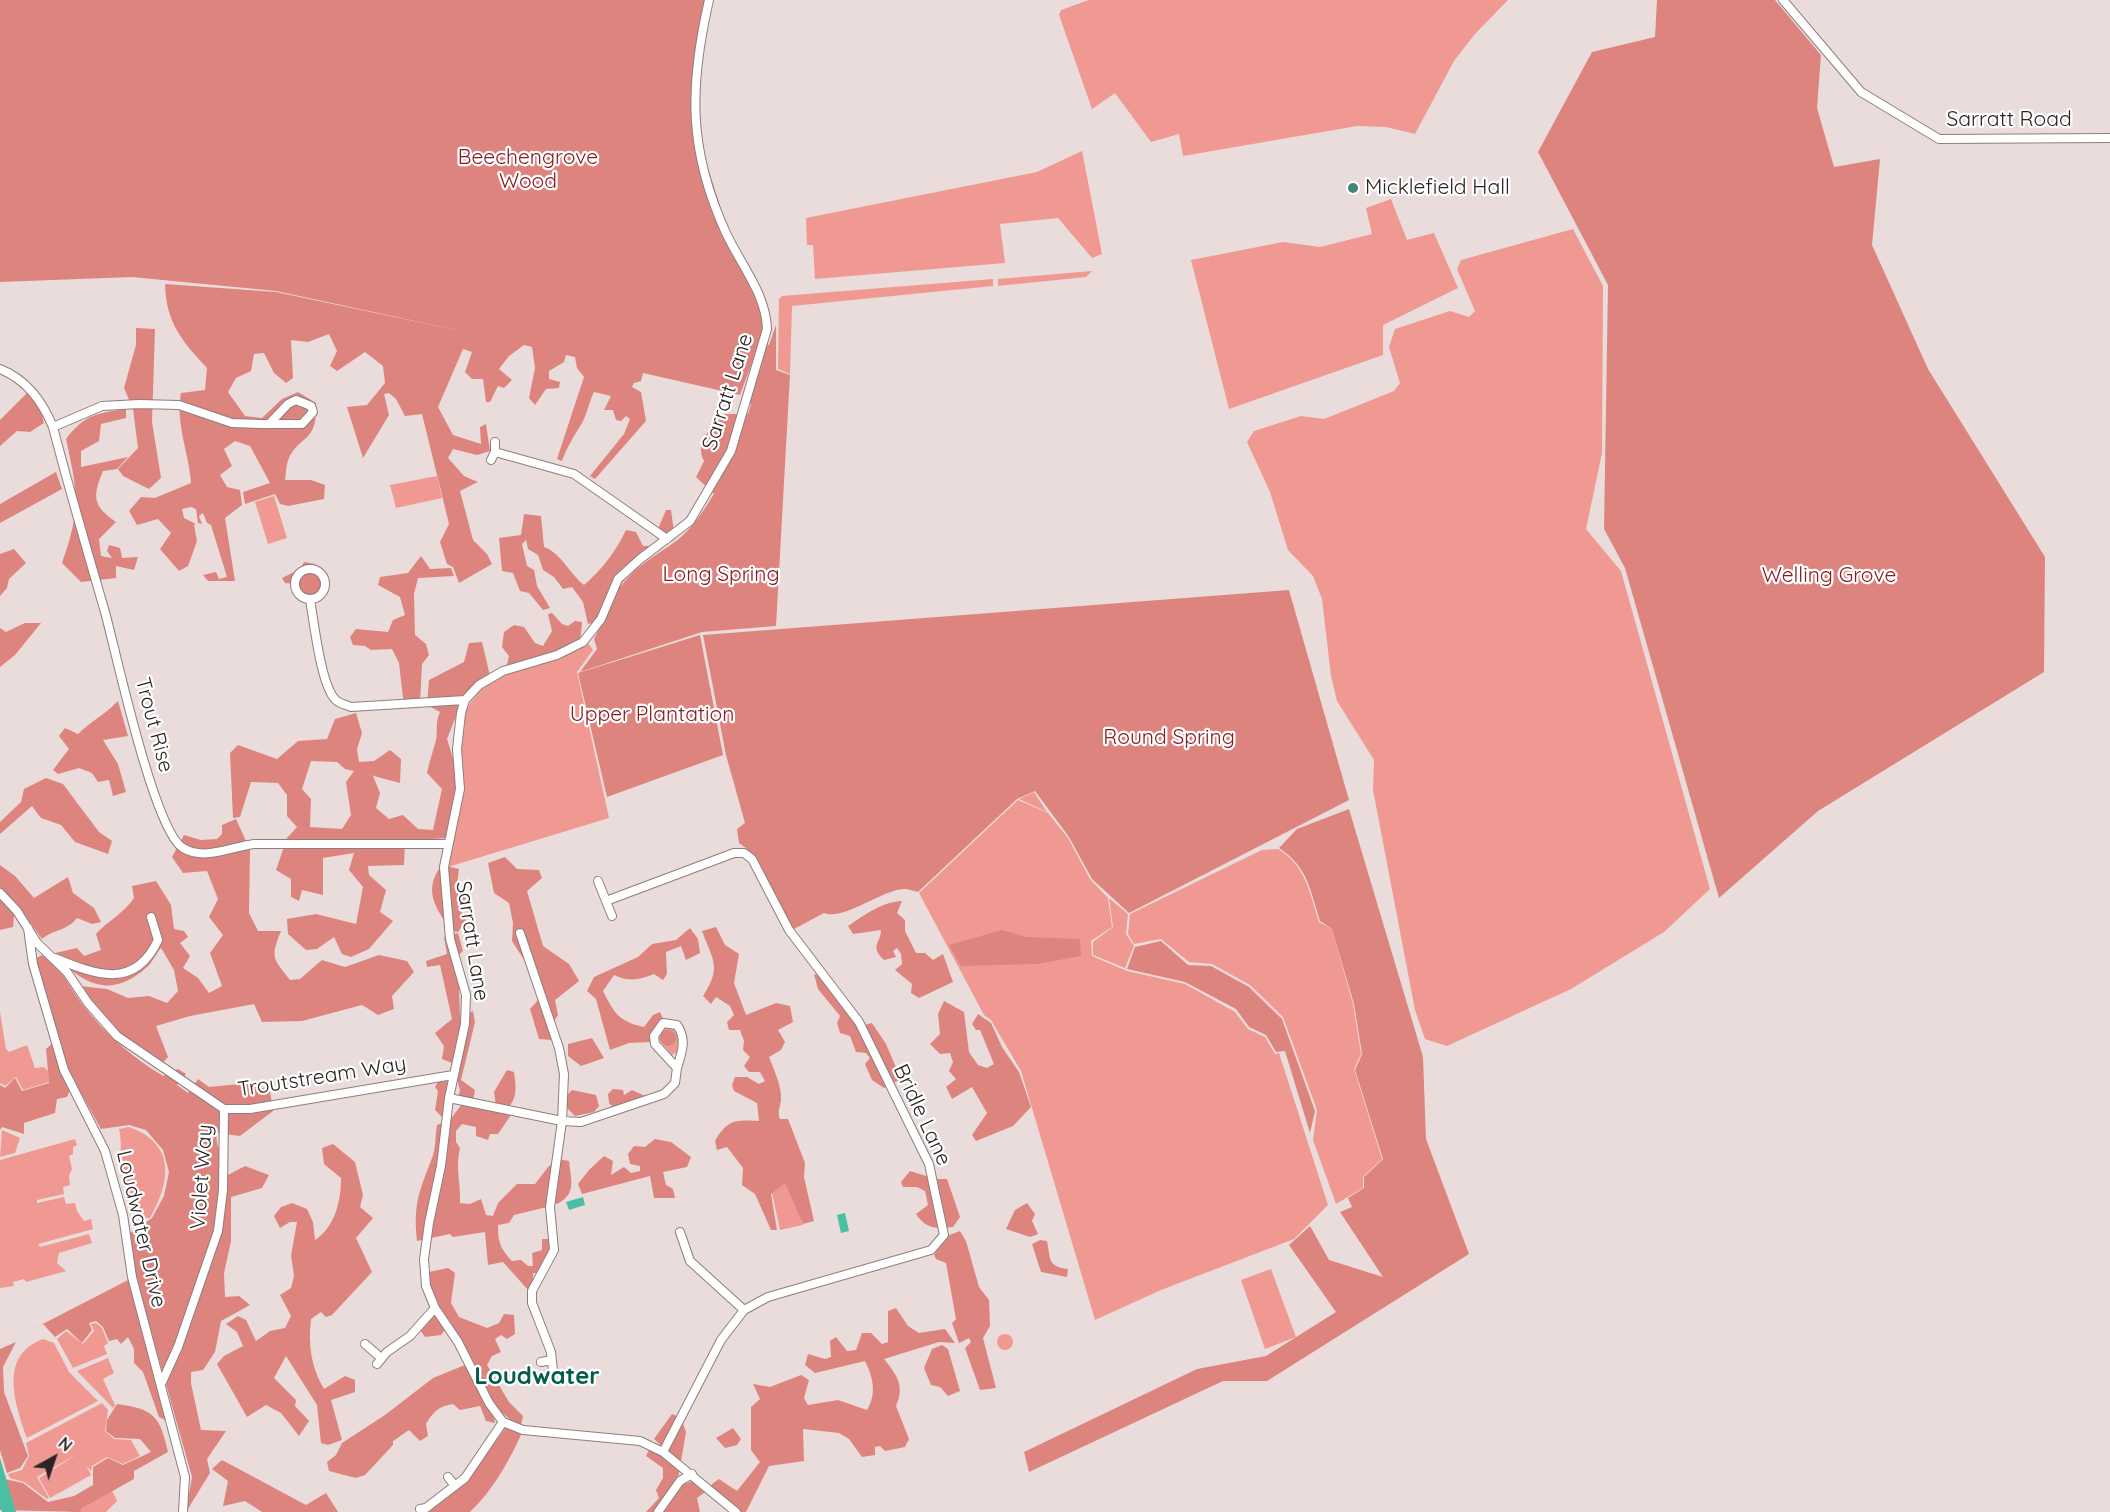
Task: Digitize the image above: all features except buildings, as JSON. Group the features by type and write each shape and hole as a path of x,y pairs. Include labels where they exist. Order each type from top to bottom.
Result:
{"street":[{"name":"Sarratt Lane","path":"503,1422 489,1403 458,1342 435,1308 426,1286 424,1259 441,1166 448,1098 465,1024 466,995 450,939 444,888 447,844 460,789 457,749 461,713 465,700 479,684 503,671 557,655 583,642 601,619 618,579 639,559 690,521 731,451 767,329 766,309 730,241 711,196 694,116 700,41 710,0"},
{"name":"Sarratt Road","path":"1783,0 1861,92 1939,139 2110,138"},
{"name":"Trout Rise","path":"0,369 10,373 31,389 44,405 146,768 171,834 182,848 204,855 234,846 254,844 447,844"},
{"path":"52,427 102,406 138,404 179,405 232,423 269,424 302,424 313,412 311,406 296,400 288,404 269,424"},
{"path":"491,460 495,452 495,442"},
{"path":"495,452 574,474 667,539"},
{"path":"307,569 317,571 325,583 323,592 310,600 301,597 294,587 298,574 307,569"},
{"path":"310,600 323,668 330,691 336,701 351,707 465,700"},
{"name":"Bridle Lane","path":"606,901 734,853 744,853 752,859 789,930 858,1022 929,1164 944,1235 932,1250 768,1297 744,1310 721,1340 663,1452"},
{"path":"598,881 612,916"},
{"name":"Troutstream Way","path":"0,893 17,911 37,943 54,958 117,1036 224,1109 250,1109 453,1075"},
{"path":"54,958 92,973 113,976 131,971 151,956 158,940 151,917"},
{"name":"Loudwater Drive","path":"28,928 33,964 64,1070 105,1151 123,1215 132,1277 162,1382 185,1477 183,1512"},
{"path":"519,933 559,1048 564,1074 562,1121 550,1207 554,1250 532,1291 532,1303 546,1335 553,1371"},
{"path":"448,1098 562,1121 581,1122 664,1094 675,1083 684,1041 677,1025 663,1023 654,1036 655,1044 677,1068"},
{"name":"Violet Way","path":"162,1382 178,1347 218,1232 223,1190 224,1109"},
{"path":"680,1232 690,1261 744,1310"},
{"path":"365,1344 379,1361 410,1336 435,1308"},
{"path":"541,1362 552,1360"},
{"path":"420,1509 426,1508 465,1478 484,1454 503,1422 523,1430 640,1441 663,1452 736,1512"},
{"path":"658,1512 680,1481 692,1474"},
{"path":"448,1477 455,1486"}],"shaded area":[{"path":"1089,0 1508,0 1475,34 1454,61 1415,134 1386,127 1357,126 1183,156 1179,134 1151,142 1115,93 1092,109 1059,15 1061,10"},
{"path":"1082,151 1102,254 1092,258 1058,218 1000,224 1005,263 815,279 813,245 807,245 806,218 1037,172"},
{"path":"1391,199 1407,240 1434,233 1458,288 1383,325 1383,355 1229,409 1191,260 1283,242 1320,247 1372,234 1366,208"},
{"path":"1573,229 1603,286 1602,453 1586,529 1621,571 1710,889 1664,932 1571,989 1447,1046 1425,1039 1415,1010 1373,790 1374,760 1337,701 1331,676 1322,599 1313,576 1288,550 1270,492 1247,442 1254,431 1301,416 1324,419 1394,391 1400,383 1389,347 1395,329 1450,311 1469,317 1475,311 1457,269 1461,260"},
{"path":"1092,271 1086,277 998,286 998,279"},
{"path":"993,279 993,286 792,306 790,374 778,369 779,299 782,296"},
{"path":"437,476 442,498 396,508 390,485"},
{"path":"274,496 287,538 268,544 255,502"},
{"path":"588,643 593,650 577,672 609,818 448,867 463,789 461,749 464,715 470,703 483,688 504,674 559,659"},
{"path":"1034,792 1047,812 1019,799"},
{"path":"1018,800 1048,813 1068,838 1090,879 1108,898 1112,927 1091,941 1092,956 1127,971 1185,984 1235,1012 1248,1029 1265,1037 1275,1054 1279,1053 1328,1205 1294,1239 1161,1290 1095,1320 1021,1071 991,1020 984,1015 919,893"},
{"path":"1278,849 1301,872 1319,922 1332,929 1353,1004 1361,1054 1354,1069 1382,1159 1363,1177 1363,1188 1336,1204 1313,1140 1317,1110 1283,1017 1250,985 1212,964 1189,962 1161,939 1134,944 1128,934 1130,914 1262,850"},
{"path":"1109,898 1128,914 1126,934 1134,946 1125,968 1093,955 1093,942 1113,927"},
{"path":"0,1012 6,1049 9,1052 27,1045 35,1068 44,1067 48,1071 49,1082 23,1090 16,1077 5,1086 0,1083"},
{"path":"672,1027 679,1037 677,1052 672,1055 658,1038 664,1028"},
{"path":"129,1127 144,1134 155,1143 162,1154 165,1165 162,1191 150,1218 143,1218 138,1212 128,1192 124,1177 119,1129"},
{"path":"2,1130 20,1138 15,1153 0,1157"},
{"path":"75,1139 77,1145 73,1147 73,1154 69,1156 72,1169 69,1176 70,1185 63,1187 64,1194 37,1200 37,1203 64,1197 66,1204 75,1203 84,1221 91,1219 93,1229 38,1244 40,1247 89,1234 92,1243 59,1253 57,1263 66,1271 26,1282 24,1279 13,1282 14,1286 0,1288 0,1160"},
{"path":"792,1180 803,1225 780,1230 770,1184"},
{"path":"583,1197 585,1205 569,1210 566,1202"},
{"path":"845,1213 849,1231 841,1233 837,1215"},
{"path":"1271,1269 1296,1337 1265,1349 1241,1280"},
{"path":"96,1323 102,1328 108,1343 104,1346 107,1354 73,1368 57,1339 66,1331 83,1344 94,1331 91,1324"},
{"path":"1005,1334 1013,1342 1005,1350 997,1342"},
{"path":"43,1339 54,1343 69,1372 98,1401 27,1438 15,1394 15,1367 20,1356 29,1346"},
{"path":"108,1358 114,1373 103,1379 115,1405 113,1408 77,1371"},
{"path":"102,1403 108,1410 105,1431 114,1439 131,1440 140,1456 123,1464 107,1457 92,1466 91,1471 86,1465 91,1475 50,1498 39,1478 79,1453 37,1477 49,1498 47,1499 24,1482 10,1478 8,1474 22,1470 29,1456 26,1443"},
{"path":"0,1458 16,1512 2,1512 0,1507"},
{"path":"111,1488 117,1501 106,1512 70,1512"}],"green space":[{"name":"Beechengrove Wood","path":"0,0 712,0 694,69 692,118 730,237 762,310 764,328 759,343 769,345 776,325 776,370 790,375 776,626 702,632 580,672 597,649 594,639 603,621 588,624 583,602 572,587 563,589 554,577 543,570 538,555 528,549 526,540 522,544 527,566 534,570 537,586 550,608 543,610 529,593 520,591 513,573 502,571 499,538 521,535 524,514 541,516 544,547 560,558 584,585 608,560 626,530 636,532 643,546 654,546 662,540 658,529 666,510 671,510 675,539 641,564 621,586 638,568 685,533 714,494 696,477 704,461 701,454 703,441 710,429 725,414 748,414 751,404 742,396 757,349 740,395 643,373 641,381 634,383 632,387 641,392 646,421 595,479 590,476 624,434 630,419 626,416 621,421 616,420 613,410 604,410 611,396 594,392 584,419 562,461 557,459 584,377 577,368 575,357 566,355 564,362 549,371 549,379 560,382 559,388 546,389 535,405 529,398 535,368 532,347 524,345 509,356 499,369 512,380 504,388 498,386 490,402 486,402 483,379 472,379 465,372 472,352 463,349 438,407 453,435 481,444 480,427 486,424 490,451 477,455 453,449 448,458 464,476 478,482 460,491 473,540 487,554 492,564 459,583 453,567 447,564 440,542 449,524 422,414 405,416 396,399 389,393 384,394 389,415 363,458 347,407 367,405 385,383 383,366 365,352 337,371 330,366 337,351 329,334 308,342 291,340 293,378 286,383 274,373 264,353 254,354 251,371 236,378 228,392 245,416 262,418 282,399 298,392 316,403 314,426 311,433 292,452 287,463 285,480 311,480 325,485 324,499 288,506 280,504 275,494 245,504 243,492 270,483 250,446 235,441 224,449 232,466 220,475 227,487 240,490 242,505 225,518 235,581 208,581 203,575 216,572 219,579 227,577 211,525 207,523 203,513 199,516 202,524 198,523 196,509 191,507 182,509 184,518 196,524 194,525 197,541 188,566 179,571 160,549 171,533 158,519 137,525 129,511 141,497 155,498 191,483 181,426 181,393 205,390 207,368 183,340 172,321 168,310 165,284 276,292 475,334 276,291 132,277 0,282"},
{"name":"Welling Grove","path":"1657,0 1775,0 1821,55 1817,108 1834,167 1880,159 1872,245 1928,369 2045,557 2044,672 1818,811 1719,898 1625,568 1604,529 1608,285 1538,152 1592,52 1655,37"},
{"path":"136,328 155,329 152,422 161,478 149,489 123,476 118,469 138,448 133,409 124,388 136,345"},
{"path":"28,392 40,408 44,423 30,432 17,431 0,446 0,420"},
{"path":"126,409 126,418 101,424 99,441 81,451 81,467 128,457 117,469 103,471 99,480 96,494 99,506 116,522 99,539 101,556 112,558 107,551 109,545 120,548 122,558 138,557 134,570 116,566 116,578 81,582 62,563 72,529 76,501 66,439 79,425 92,416"},
{"path":"56,472 62,489 0,523 0,504"},
{"path":"14,549 26,563 9,579 7,588 0,596 0,554"},
{"path":"421,556 430,569 451,568 454,576 418,578 414,594 415,635 426,644 429,655 422,664 420,705 404,706 399,663 392,649 371,650 365,646 353,645 350,637 356,629 388,632 393,620 405,615 400,597 378,585 380,577 408,573"},
{"path":"304,562 315,564 322,586 319,592 306,597 299,593 296,584 285,583 282,578 300,569"},
{"name":"Round Spring","path":"1289,590 1349,800 1129,913 1092,879 1069,837 1035,791 1017,799 918,892 906,889 895,891 842,913 824,913 794,929 790,927 781,906 766,893 767,878 761,866 754,866 745,857 746,848 739,843 737,829 745,823 726,755 703,635"},
{"path":"552,613 562,624 568,626 575,621 582,622 580,645 505,673 509,656 502,647 504,632 514,625 524,627 535,643 543,646 552,631 548,614"},
{"path":"25,623 41,623 15,655 0,667 0,628 6,632"},
{"name":"Upper Plantation","path":"700,635 723,755 607,797 578,673"},
{"path":"482,642 490,676 460,706 447,739 455,765 456,789 446,838 405,841 404,865 368,866 369,875 386,890 380,912 393,921 369,949 351,957 342,954 334,937 317,949 306,950 288,934 287,919 316,914 356,924 363,887 349,870 354,853 323,858 323,895 302,890 299,901 291,897 291,879 276,870 287,838 297,827 287,816 287,795 278,783 251,782 240,817 233,818 230,753 238,745 277,759 298,741 327,739 335,719 356,713 362,733 357,749 359,762 374,761 390,750 401,759 400,783 355,771 373,776 380,793 376,808 389,819 403,815 418,829 433,830 442,789 427,773 436,740 440,712 427,705 429,680 464,662 469,643","holes":["311,761 337,762 345,769 354,771 346,782 351,815 342,829 310,827 311,799 302,789"]},
{"path":"118,701 128,736 103,740 118,764 126,792 113,796 109,780 98,782 92,773 79,768 58,774 53,770 69,749 59,736 65,728 78,734"},
{"path":"46,778 63,784 99,832 112,841 108,854 75,842 61,825 41,818 32,806 0,834 0,822 21,802 24,789"},
{"path":"1349,809 1423,1057 1426,1139 1469,1254 1267,1381 1223,1381 1029,1472 1024,1452 1197,1369 1266,1356 1336,1312 1289,1245 1310,1226 1329,1260 1383,1277 1340,1212 1352,1207 1348,1198 1364,1188 1364,1177 1383,1159 1355,1070 1362,1054 1354,1004 1332,929 1320,921 1302,871 1289,855 1279,848 1297,829"},
{"path":"236,819 250,850 249,913 258,931 281,931 275,947 275,957 290,980 300,979 322,960 345,967 379,955 407,961 414,972 392,996 394,1009 378,1015 362,1005 302,1021 262,1022 254,1004 190,1016 156,1026 168,1057 161,1065 119,1033 80,986 107,989 128,998 149,996 167,1003 178,991 174,970 161,948 149,965 134,977 122,983 110,985 98,984 76,974 55,953 77,948 84,956 101,950 96,934 134,898 132,886 156,881 171,905 174,929 184,931 188,937 180,943 190,956 183,968 198,978 209,993 222,986 210,953 223,935 209,917 218,899 207,871 183,873 172,857 184,835 201,840 217,839 222,834 222,825"},
{"path":"505,857 517,869 539,870 542,878 527,891 543,946 569,964 579,981 555,1000 558,1015 550,1028 552,1040 539,1039 530,1009 539,999 526,963 512,941 513,923 509,903 494,893 488,863"},
{"path":"0,865 15,876 34,898 68,877 73,893 94,908 101,922 92,924 77,918 69,925 42,939 21,910 8,898 14,916 13,927 0,930"},
{"path":"442,865 459,869 456,893 467,897 459,908 466,920 458,932 451,931 433,899 433,883"},
{"path":"902,901 897,913 905,920 905,931 916,953 925,953 933,960 943,954 953,982 919,998 911,993 912,984 895,970 902,964 901,954 897,948 893,951 896,957 884,960 877,951 881,930 853,934 848,926 880,906"},
{"path":"716,927 725,945 739,954 734,983 746,1015 776,1003 790,1006 793,1022 778,1030 785,1042 781,1050 769,1057 780,1089 780,1119 788,1119 805,1163 804,1177 814,1221 803,1224 785,1183 771,1194 777,1230 771,1230 755,1194 742,1185 743,1168 727,1147 717,1150 715,1141 728,1125 738,1121 759,1121 757,1103 734,1091 732,1085 735,1077 747,1077 759,1084 765,1081 760,1072 749,1072 744,1066 750,1057 743,1050 744,1041 740,1030 729,1030 727,1022 734,1015 730,1006 716,997 711,1004 703,996 712,978 714,964 702,931"},
{"path":"690,928 698,939 700,953 686,960 681,946 666,952 667,974 663,980 654,974 634,979 624,979 614,975 603,991 614,1011 628,1022 644,1027 653,1015 660,1012 664,1021 658,1030 651,1034 651,1042 629,1043 610,1050 596,999 587,991 594,977 638,957 652,944 676,940"},
{"path":"1002,930 1026,937 1080,939 1081,956 1037,964 961,966 949,945"},
{"path":"458,933 463,951 453,960 459,987 460,1018 473,1011 475,1022 461,1080 475,1090 473,1101 458,1098 460,1090 452,1063 442,1059 444,1046 435,1033 452,1019 440,965 427,967 426,961 447,954 444,937"},
{"path":"1161,941 1188,965 1211,966 1249,987 1282,1019 1315,1111 1310,1133 1285,1051 1276,1052 1266,1035 1249,1027 1236,1009 1185,982 1127,969 1135,947"},
{"path":"42,955 60,971 100,1026 130,1053 163,1076 178,1069 186,1074 177,1085 188,1093 198,1079 209,1087 250,1083 270,1091 273,1111 240,1136 216,1133 228,1175 245,1166 269,1175 262,1188 231,1197 231,1241 224,1273 225,1297 239,1296 250,1305 221,1321 215,1352 203,1370 191,1372 191,1383 201,1430 226,1431 207,1459 210,1473 186,1512 192,1477 126,1236 152,1218 164,1196 169,1172 163,1150 146,1130 129,1125 101,1129 67,1068 36,964 37,958"},
{"path":"814,974 828,978 841,995 857,1027 872,1023 886,1044 901,1079 884,1088 872,1080 865,1064 870,1058 866,1053 856,1052 850,1036 840,1033 837,1023 840,1016 818,989"},
{"path":"944,1001 964,1012 969,1052 978,1065 987,1068 994,1064 980,1030 976,1030 972,1024 978,1014 991,1023 1002,1047 1019,1072 1031,1107 1013,1126 976,1141 972,1135 987,1113 972,1087 952,1099 946,1087 956,1079 949,1071 953,1062 950,1053 940,1054 930,1044 940,1034 938,1014"},
{"path":"665,1030 671,1030 676,1038 674,1044 665,1046 660,1041 660,1035"},
{"path":"592,1038 604,1058 581,1066 568,1056 568,1044"},
{"path":"54,1042 71,1087 67,1097 57,1099 55,1113 24,1123 24,1134 2,1127 0,1130 0,1085 5,1088 15,1078 22,1091 49,1083 46,1049"},
{"path":"507,1070 514,1072 516,1087 513,1101 507,1109 496,1106 494,1092"},
{"path":"439,1080 446,1081 450,1086 444,1119 435,1110 438,1091 435,1087"},
{"path":"613,1089 623,1090 624,1095 632,1090 645,1096 615,1109 609,1103 608,1094"},
{"path":"572,1090 596,1095 599,1106 594,1112 575,1116 567,1108 567,1095"},
{"path":"461,1105 511,1115 498,1134 490,1134 488,1140 476,1136 476,1127 462,1124 456,1131 456,1142 460,1148 458,1162 460,1203 470,1204 481,1199 486,1215 493,1216 498,1203 517,1184 535,1184 548,1167 559,1159 569,1161 571,1186 568,1196 557,1204 548,1200 547,1207 514,1215 509,1223 498,1225 500,1244 505,1252 512,1261 521,1260 528,1266 533,1266 532,1253 542,1250 542,1239 551,1239 551,1250 539,1274 533,1273 533,1284 529,1291 503,1262 488,1265 485,1232 453,1237 450,1234 417,1241 416,1217 420,1189 433,1154 437,1125 450,1120"},
{"path":"655,1139 671,1142 691,1157 687,1167 663,1172 666,1185 673,1189 675,1198 654,1198 650,1176 582,1194 578,1184 604,1156 613,1161 611,1175 624,1167 631,1173 640,1171 640,1166 630,1164 628,1154 634,1146 645,1147"},
{"path":"333,1144 355,1162 363,1195 360,1207 373,1218 356,1238 372,1272 332,1315 326,1317 321,1312 311,1319 312,1356 324,1389 345,1376 355,1380 355,1392 331,1400 342,1440 328,1445 321,1443 317,1405 286,1356 274,1378 296,1400 295,1406 309,1421 299,1436 281,1413 266,1405 247,1417 217,1364 224,1356 243,1346 237,1332 226,1324 238,1316 246,1320 256,1341 270,1331 285,1328 291,1316 280,1295 291,1288 294,1276 291,1256 297,1222 290,1222 280,1228 274,1216 281,1207 292,1203 307,1209 313,1222 315,1240 328,1228 336,1213 341,1178 324,1164 322,1148"},
{"path":"910,1171 936,1179 947,1179 960,1217 953,1227 932,1227 924,1223 916,1214 928,1205 925,1191 917,1187 903,1187 901,1182"},
{"path":"1027,1203 1035,1214 1032,1221 1038,1234 1030,1237 1006,1229 1015,1210"},
{"path":"960,1231 966,1241 979,1287 989,1300 990,1326 983,1338 996,1388 980,1390 965,1348 971,1342 969,1338 959,1343 952,1323 956,1319 946,1263 936,1259 934,1255 947,1236"},
{"path":"1040,1240 1047,1241 1053,1264 1068,1269 1067,1277 1041,1272 1032,1244"},
{"path":"448,1268 455,1273 451,1303 459,1317 487,1328 499,1323 504,1314 514,1315 515,1334 507,1339 501,1335 495,1339 501,1352 492,1356 487,1365 509,1402 523,1416 521,1425 512,1421 495,1407 492,1411 495,1423 486,1421 480,1406 460,1410 453,1404 448,1405 437,1410 426,1424 428,1436 420,1441 409,1430 393,1441 393,1445 365,1475 356,1478 329,1471 327,1462 336,1455 342,1443 385,1415 433,1378 465,1365 476,1386 483,1386 448,1326 441,1335 425,1337 421,1331 434,1315 428,1284 429,1272"},
{"path":"130,1279 175,1425 159,1417 143,1372 134,1363 134,1349 128,1337 121,1344 117,1339 109,1341 103,1327 96,1321 89,1323 92,1330 82,1343 67,1329 55,1337 43,1324 0,1346"},
{"path":"896,1308 908,1326 919,1333 945,1329 955,1343 939,1342 884,1359 893,1370 900,1387 896,1406 909,1439 905,1447 885,1451 880,1446 875,1447 875,1455 862,1457 849,1439 839,1433 803,1429 804,1461 769,1466 746,1512 732,1512 710,1491 712,1484 719,1479 737,1491 760,1462 751,1450 751,1407 760,1399 753,1384 770,1387 801,1375 809,1380 804,1398 808,1405 838,1400 867,1410 872,1398 873,1386 865,1361 815,1373 805,1365 808,1354 825,1359 831,1357 830,1341 836,1337 847,1351 856,1350 862,1333 871,1333 882,1344 888,1342 888,1311"},
{"path":"16,1342 3,1367 4,1392 28,1456 20,1468 7,1473 0,1450 0,1349"},
{"path":"942,1345 948,1349 960,1391 948,1396 940,1387 931,1385 924,1368 932,1349"},
{"path":"117,1404 139,1409 153,1416 162,1430 168,1452 134,1471 134,1479 82,1508 80,1512 0,1510 0,1478 23,1483 48,1502 74,1496 93,1485 93,1467 108,1458 123,1465 151,1452 140,1439 115,1438 106,1431 107,1420"},
{"path":"672,1414 681,1418 686,1432 678,1479 684,1484 695,1480 708,1490 697,1498 700,1512 646,1512 659,1498 656,1490 663,1478 663,1468 646,1456 649,1450 661,1454 667,1451 654,1439"},
{"path":"506,1427 521,1435 499,1476 478,1504 470,1512 427,1512 465,1482"},
{"path":"733,1428 741,1439 737,1445 725,1448 716,1438"},
{"path":"222,1460 306,1505 326,1493 338,1512 262,1512 245,1501 223,1506 228,1481 212,1469"}],"place":[{"name":"Micklefield Hall","path":"1353,188"}],"district":[{"name":"Loudwater","path":"537,1377"}],"park label":[{"name":"Long Spring","path":"721,575"}]}
